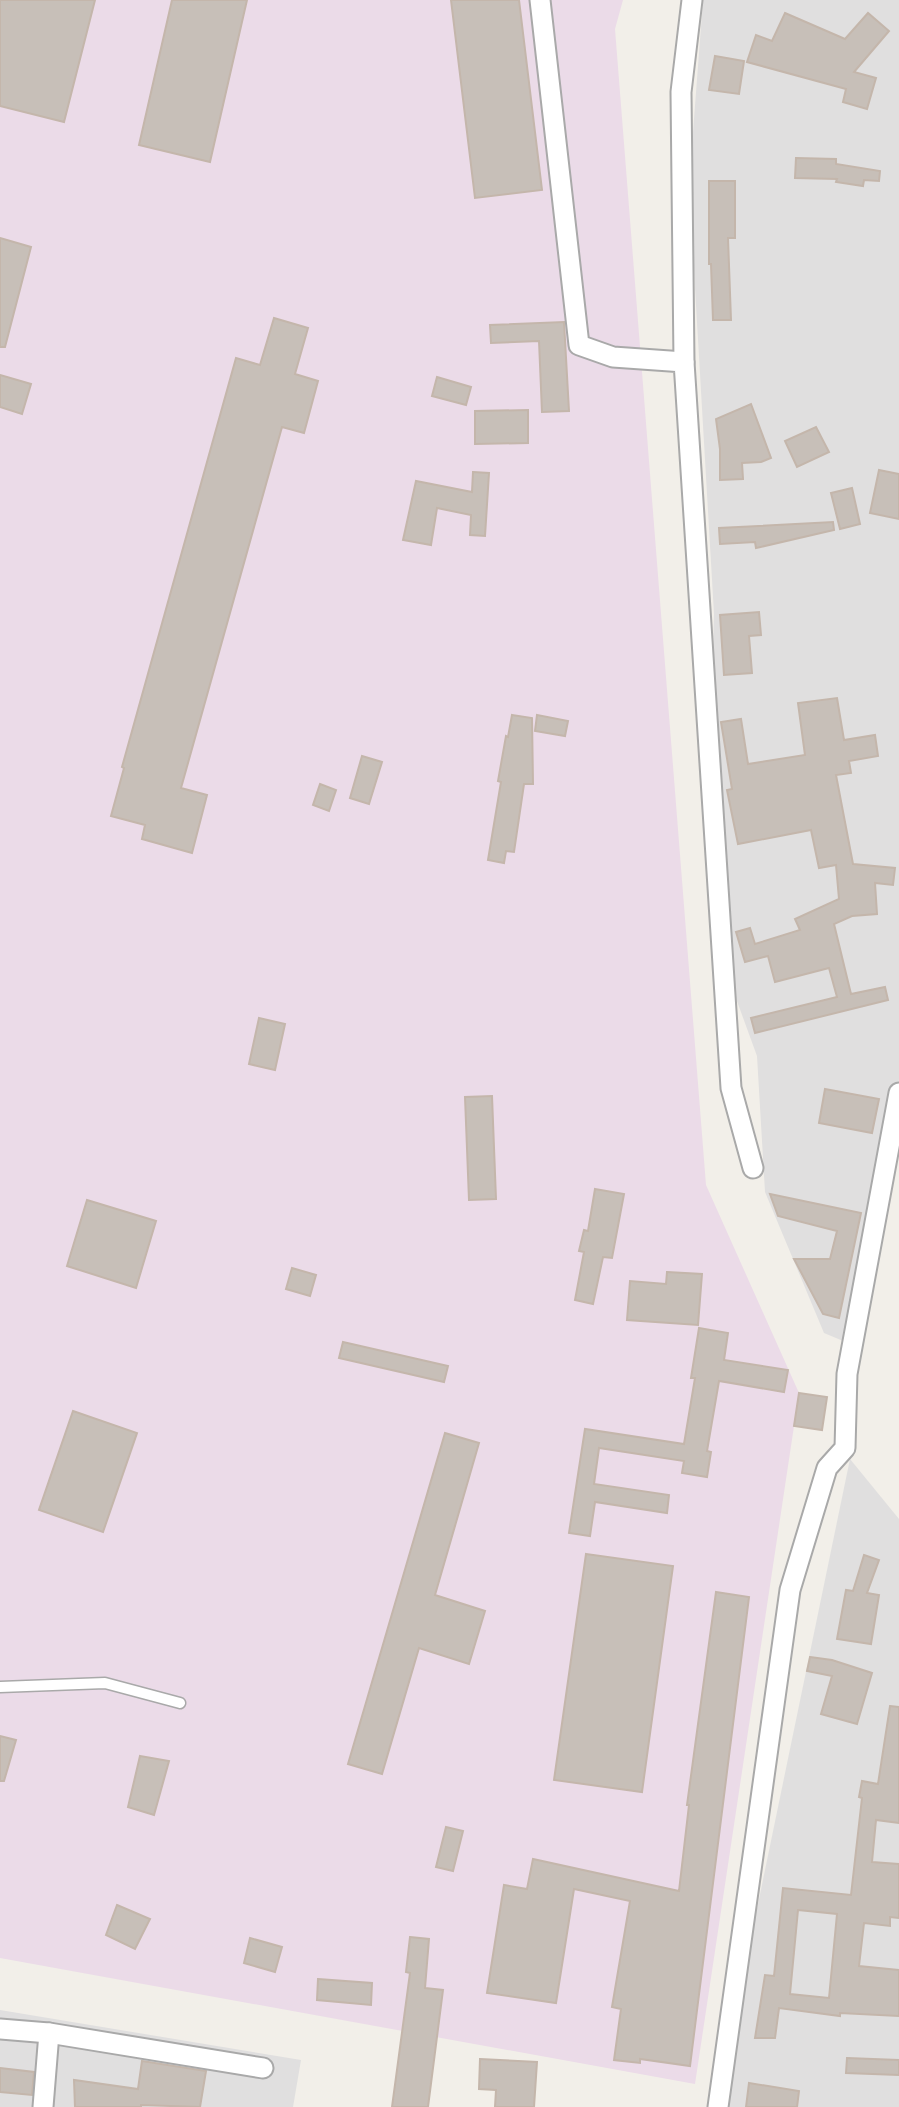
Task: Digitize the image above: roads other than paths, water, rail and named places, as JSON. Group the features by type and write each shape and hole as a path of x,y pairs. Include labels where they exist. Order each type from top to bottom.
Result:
{"street":[{"path":"540,0 579,345 613,357 684,362"},
{"path":"692,0 681,92 684,362 731,1088 753,1168"},
{"path":"718,2107 790,1590 827,1468 845,1448 847,1374 899,1093"},
{"path":"0,2029 263,2068"},
{"path":"43,2107 48,2034"}],"lane":[{"path":"0,1687 105,1684 180,1703"}]}
